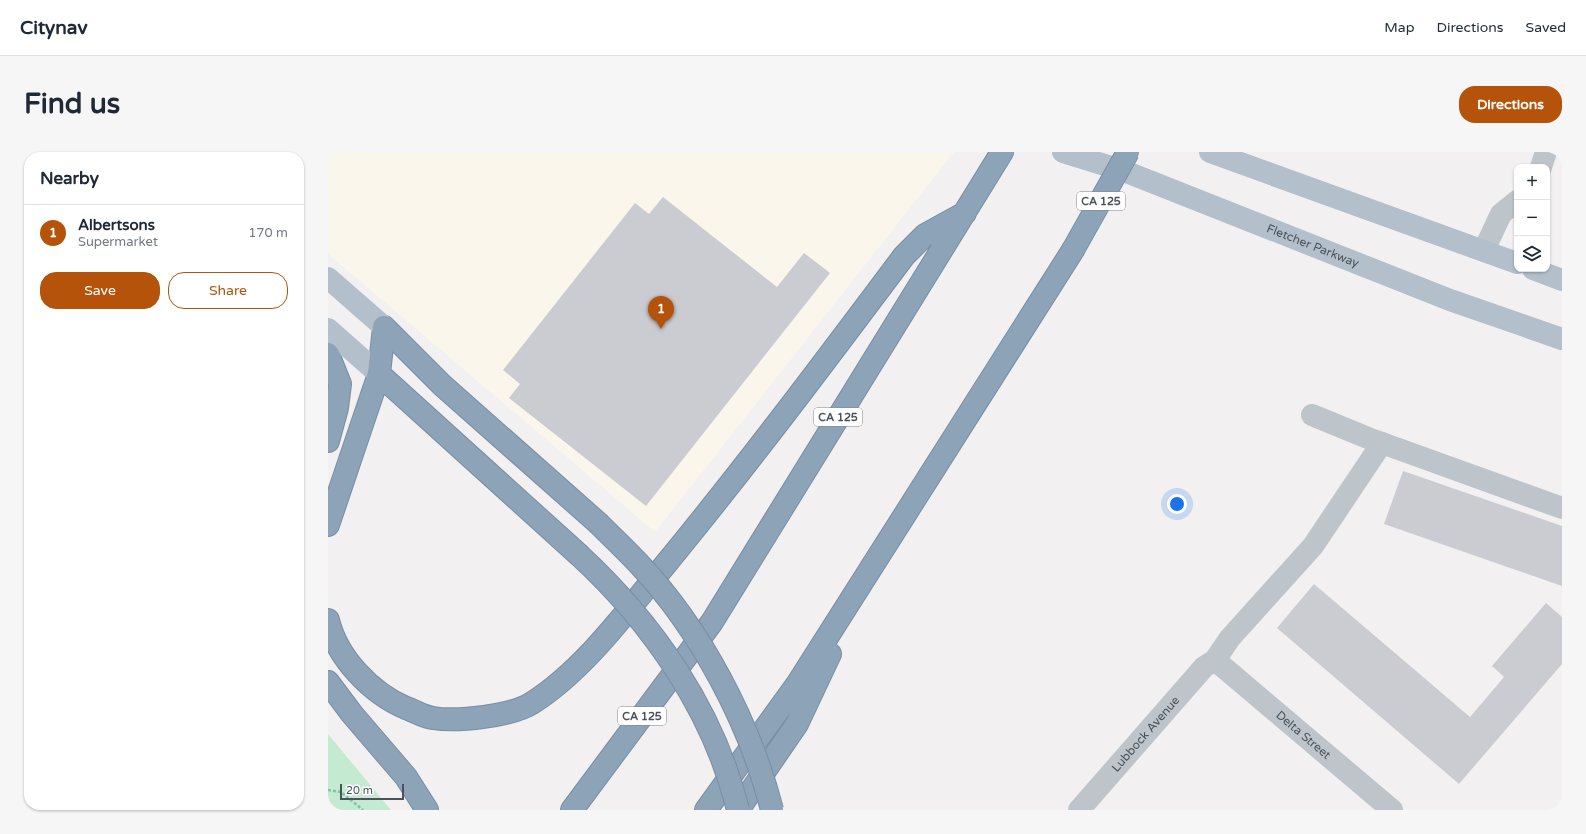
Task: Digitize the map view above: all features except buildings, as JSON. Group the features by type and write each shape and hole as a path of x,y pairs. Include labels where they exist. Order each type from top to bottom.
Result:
{"highway":[{"name":"CA 125","path":"572,810 712,622 1002,152"},
{"name":"CA 125","path":"706,810 798,683 1073,250 1128,152"},
{"path":"328,620 331,635 356,672 391,702 433,718 485,718 530,704 564,679 611,630 715,503 904,256 925,235 968,207"},
{"path":"328,525 380,374 384,326"},
{"path":"384,326 442,385 598,523 640,564 688,625 720,677 746,734 765,782 772,810"},
{"path":"328,354 340,384 337,408 328,441"},
{"path":"380,374 608,581 646,626 686,684 715,742 738,810"},
{"path":"738,810 797,724 870,570"},
{"path":"328,682 352,714 406,777 427,810"}],"main road":[{"name":"Fletcher Parkway","path":"1063,152 1124,171 1450,300 1562,339"},
{"path":"1210,152 1514,262"},
{"path":"1541,272 1562,280"},
{"path":"328,278 384,326"},
{"path":"328,329 380,374"}],"street":[{"path":"1542,164 1546,152"},
{"path":"1484,250 1501,214 1514,203"},
{"path":"1312,415 1562,508"},
{"name":"Lubbock Avenue","path":"1079,810 1204,667 1215,660 1230,638 1313,546 1382,442"},
{"name":"Delta Street","path":"1215,660 1392,810"}],"path":[{"path":"328,790 341,792 363,810"}],"shaded area":[{"path":"328,152 954,152 655,532 328,254"}],"green space":[{"path":"328,734 391,810 328,810"}],"place":[{"name":"Albertsons","path":"661,329"}]}
